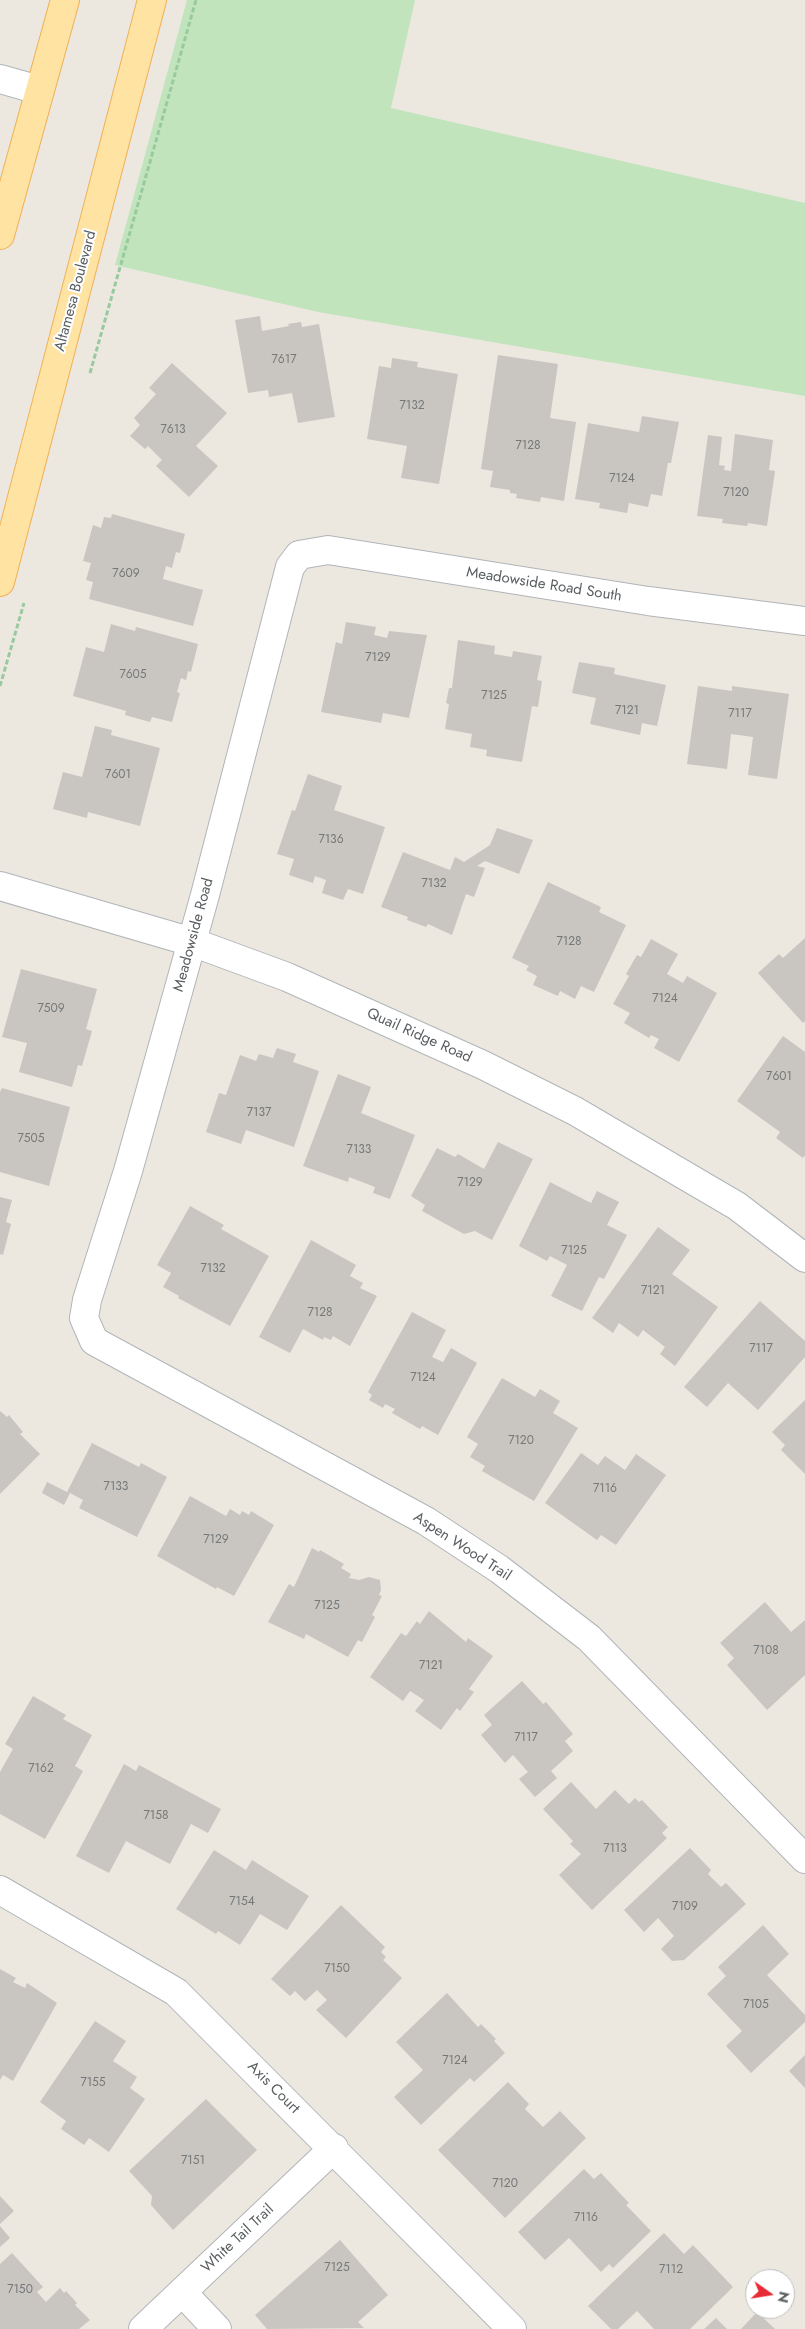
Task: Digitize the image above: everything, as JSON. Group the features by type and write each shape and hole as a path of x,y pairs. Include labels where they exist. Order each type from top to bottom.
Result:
{"main road":[{"path":"0,235 65,0"},
{"name":"Altamesa Boulevard","path":"0,582 152,0"}],"street":[{"path":"0,79 39,90"},
{"name":"Meadowside Road South","path":"290,567 299,555 328,550 648,601 805,620"},
{"name":"Meadowside Road","path":"87,1300 128,1171 192,942 290,567"},
{"name":"Quail Ridge Road","path":"0,886 192,942 287,977 483,1065 575,1111 737,1206 805,1258"},
{"name":"Aspen Wood Trail","path":"87,1300 84,1318 94,1341 426,1521 499,1569 589,1638 805,1859"},
{"name":"Axis Court","path":"0,1890 176,1992 334,2148 512,2329"},
{"name":"White Tail Trail","path":"143,2329 334,2148"},
{"path":"182,2292 217,2329"}],"path":[{"path":"87,381 196,0"},
{"path":"0,686 24,600"}],"green space":[{"path":"187,0 415,0 391,108 805,203 805,396 318,312 115,265"}],"building":[{"path":"260,316 262,331 301,322 302,327 319,324 335,417 298,423 292,393 269,397 268,390 248,393 235,320"},
{"path":"498,355 558,364 550,418 576,422 564,501 541,497 540,502 516,498 517,494 510,493 510,490 490,487 493,471 481,469"},
{"path":"392,358 418,362 417,367 458,374 439,484 401,478 407,446 367,439 379,366 391,368"},
{"path":"172,363 227,413 196,446 218,466 189,497 156,466 162,460 148,446 145,449 130,436 140,425 134,418 156,394 149,388"},
{"path":"642,416 679,422 671,463 668,463 662,496 651,494 648,507 629,503 627,513 599,508 600,503 575,499 588,423 639,432"},
{"path":"735,434 773,440 769,470 775,471 767,526 748,523 747,526 722,523 723,519 697,516 708,435 722,437 719,465 725,466 724,470 731,471"},
{"path":"112,514 185,534 180,553 176,552 172,568 166,566 163,579 203,590 193,626 89,599 93,582 86,580 91,563 83,561 93,525 101,528 104,517 111,518"},
{"path":"346,622 376,627 374,635 387,638 389,631 427,635 409,718 383,713 381,723 321,712 336,642 342,644"},
{"path":"111,624 135,631 136,627 198,644 191,672 188,671 186,680 181,678 177,692 180,693 172,722 152,717 150,722 125,715 126,711 73,696 86,647 104,652"},
{"path":"458,640 495,646 494,654 512,657 513,651 542,656 537,680 542,681 538,707 532,706 522,762 486,756 487,750 470,747 472,734 445,729 449,704 446,703 449,688 452,688"},
{"path":"579,662 615,668 614,674 666,685 657,726 642,723 640,735 590,724 596,698 572,693"},
{"path":"698,686 732,691 732,686 789,694 777,779 748,775 753,737 731,734 727,769 687,764"},
{"path":"95,726 112,730 111,735 160,748 140,826 88,812 87,818 53,809 63,772 82,777"},
{"path":"308,774 342,786 334,810 385,827 363,894 348,889 343,900 322,893 326,880 315,876 313,883 289,875 294,859 277,854 292,810 295,811"},
{"path":"497,828 533,840 519,874 485,861 477,866 485,868 474,897 466,894 452,935 428,924 426,927 407,920 408,917 381,907 403,852 450,870 455,857 464,862 490,845"},
{"path":"548,882 601,907 599,912 626,925 594,992 581,986 575,999 560,991 558,996 533,985 537,976 526,970 529,966 512,958"},
{"path":"805,938 805,1021 803,1023 758,973 779,954 783,958"},
{"path":"651,939 678,954 667,974 683,983 687,976 717,993 679,1062 654,1048 659,1039 651,1035 649,1038 624,1023 630,1013 613,1004 629,976 626,974 637,955 641,957"},
{"path":"21,969 97,989 86,1029 92,1031 82,1066 78,1065 72,1087 19,1072 27,1043 2,1037"},
{"path":"783,1036 805,1052 805,1155 803,1158 776,1138 780,1132 737,1101"},
{"path":"277,1048 296,1054 293,1062 319,1071 294,1147 246,1130 241,1144 206,1132 219,1093 226,1095 240,1055 256,1061 259,1054 273,1058"},
{"path":"338,1074 371,1087 361,1113 415,1135 390,1199 373,1193 375,1187 349,1177 348,1182 303,1166"},
{"path":"2,1088 70,1107 49,1186 0,1172 0,1092"},
{"path":"498,1142 533,1159 492,1240 475,1231 464,1234 422,1211 425,1205 411,1196 437,1148 455,1157 458,1154 484,1169"},
{"path":"550,1182 591,1203 597,1191 619,1202 607,1225 627,1235 604,1279 599,1277 582,1311 551,1296 567,1265 550,1256 547,1261 519,1246"},
{"path":"0,1197 12,1200 6,1222 11,1224 3,1255 0,1254"},
{"path":"190,1206 224,1225 221,1229 269,1256 230,1326 178,1298 179,1296 163,1287 171,1273 157,1265"},
{"path":"658,1227 690,1250 672,1274 718,1307 675,1366 660,1354 665,1347 643,1330 638,1337 619,1323 613,1333 592,1318"},
{"path":"311,1240 356,1265 350,1276 363,1283 360,1288 377,1296 350,1346 333,1336 331,1340 324,1337 323,1340 303,1329 290,1353 259,1337"},
{"path":"760,1301 805,1341 805,1357 758,1410 728,1383 707,1407 684,1387"},
{"path":"412,1312 446,1330 432,1357 443,1362 451,1348 477,1363 438,1435 422,1426 420,1429 392,1413 395,1409 385,1404 383,1408 369,1400 372,1395 368,1392"},
{"path":"502,1378 535,1397 540,1389 560,1401 553,1413 578,1428 534,1501 482,1471 485,1466 470,1457 478,1444 467,1437"},
{"path":"805,1400 805,1474 781,1450 785,1445 772,1432"},
{"path":"0,1411 7,1417 9,1415 23,1432 20,1434 40,1454 0,1494"},
{"path":"92,1443 139,1467 141,1463 167,1477 137,1537 79,1508 83,1500 70,1493 64,1505 42,1493 47,1482 67,1492"},
{"path":"581,1453 598,1465 605,1456 625,1470 636,1454 666,1475 616,1545 601,1535 597,1540 545,1503"},
{"path":"190,1496 226,1516 230,1509 240,1515 242,1511 249,1515 251,1511 274,1525 234,1596 217,1587 216,1589 157,1556"},
{"path":"312,1548 319,1552 320,1550 344,1564 341,1568 351,1574 349,1578 359,1580 369,1577 380,1580 381,1590 379,1595 382,1596 372,1615 375,1617 362,1642 358,1640 348,1657 306,1634 304,1639 268,1622 289,1584 294,1587"},
{"path":"765,1602 791,1632 805,1620 805,1675 767,1710 727,1665 734,1658 720,1643"},
{"path":"429,1611 466,1642 468,1638 493,1656 469,1689 474,1692 460,1711 457,1708 441,1730 415,1711 424,1700 410,1691 403,1701 370,1677 401,1633 406,1636 417,1621 420,1624"},
{"path":"522,1681 543,1704 546,1702 573,1734 565,1741 573,1751 551,1771 557,1778 535,1797 519,1779 528,1772 513,1755 505,1763 481,1735 492,1725 484,1715"},
{"path":"33,1696 66,1715 63,1719 92,1735 75,1766 83,1771 45,1839 0,1814 0,1772 13,1749 5,1744"},
{"path":"124,1764 136,1771 139,1765 221,1809 208,1833 191,1824 170,1864 126,1841 109,1873 76,1856"},
{"path":"571,1782 596,1809 615,1790 629,1804 635,1798 639,1802 642,1800 668,1827 662,1833 667,1838 592,1910 559,1875 581,1854 570,1844 573,1841 543,1809"},
{"path":"690,1848 711,1870 708,1874 721,1887 726,1883 746,1904 684,1960 672,1961 661,1949 674,1936 658,1918 644,1932 624,1910"},
{"path":"214,1850 246,1870 252,1860 309,1896 287,1930 260,1914 240,1945 218,1931 216,1934 176,1909"},
{"path":"341,1905 385,1947 381,1952 386,1957 383,1960 402,1978 346,2038 316,2010 327,2000 317,1990 305,2001 295,1991 290,1996 271,1979"},
{"path":"763,1925 789,1954 767,1975 805,2015 805,2022 751,2073 726,2046 742,2031 707,1994 726,1976 718,1967"},
{"path":"0,1969 16,1978 13,1982 25,1988 27,1983 57,2003 13,2081 3,2075 0,2080"},
{"path":"447,1993 478,2027 481,2024 496,2039 494,2041 505,2053 474,2082 470,2078 421,2125 394,2097 423,2070 396,2042"},
{"path":"95,2021 126,2041 113,2061 137,2077 130,2088 145,2099 109,2152 89,2138 84,2145 61,2129 66,2121 40,2102"},
{"path":"805,2055 805,2088 789,2071"},
{"path":"508,2082 529,2104 525,2109 543,2127 560,2111 586,2138 505,2218 438,2150"},
{"path":"206,2099 257,2150 173,2230 151,2205 152,2196 129,2171"},
{"path":"584,2169 594,2179 601,2173 629,2203 626,2205 651,2231 613,2268 609,2264 601,2272 569,2238 545,2260 518,2232"},
{"path":"0,2196 14,2211 0,2224"},
{"path":"0,2226 10,2238 0,2247"},
{"path":"664,2233 684,2254 693,2245 733,2287 690,2329 654,2329 637,2311 618,2329 611,2329 588,2306"},
{"path":"340,2240 388,2295 358,2322 364,2328 267,2329 255,2315"},
{"path":"12,2253 43,2287 37,2292 46,2302 60,2288 64,2293 66,2291 77,2303 75,2305 90,2320 79,2329 0,2329 0,2264"},
{"path":"716,2318 727,2329 704,2329"},
{"path":"750,2319 764,2319 775,2329 741,2329"}]}
